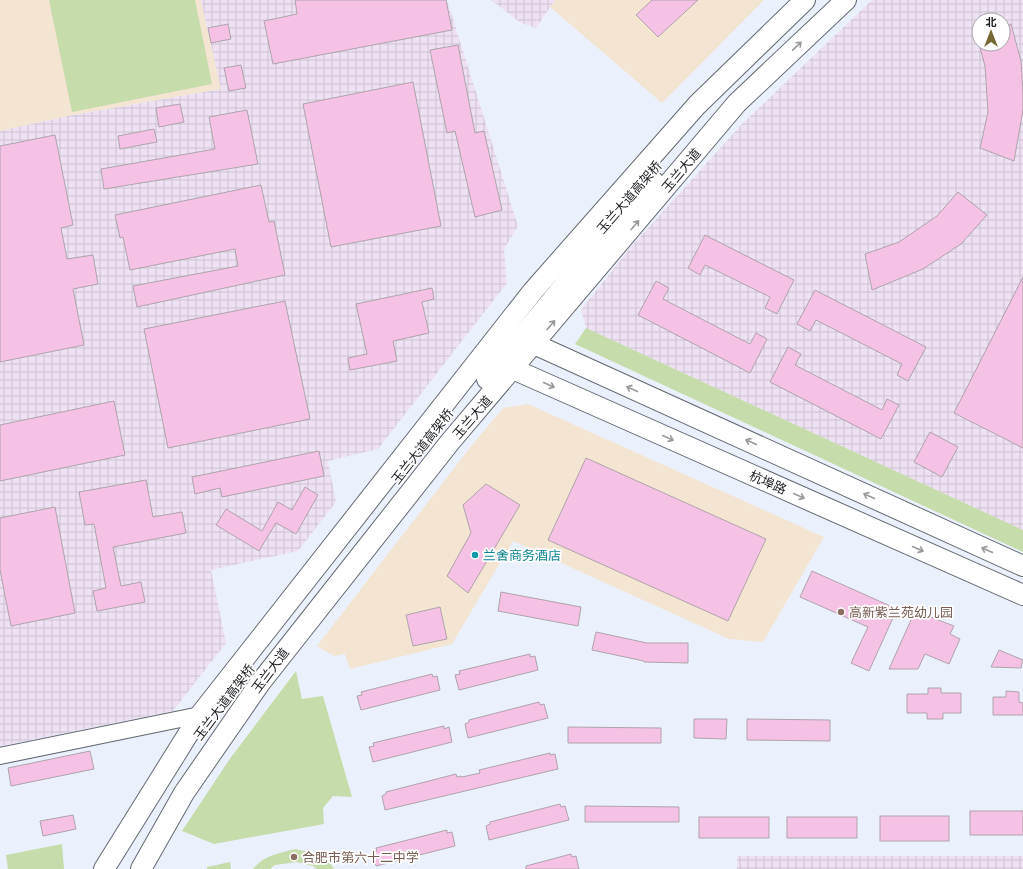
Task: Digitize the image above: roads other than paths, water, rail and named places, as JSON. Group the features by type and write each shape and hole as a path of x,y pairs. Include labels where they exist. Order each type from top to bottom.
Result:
{"main road":[{"name":"玉兰大道","path":"104,869 200,715 533,291 697,105 805,0"},
{"name":"玉兰大道","path":"141,869 184,793 260,682 440,454 737,103 846,0"},
{"name":"玉兰大道高架桥","path":"112,869 142,815 210,718 461,396 683,134 769,52 600,242 369,526 216,723 154,822 130,869"},
{"path":"534,344 1023,566"},
{"name":"杭埠路","path":"513,369 1023,595"}],"street":[{"path":"0,756 200,715"}],"place":[{"name":"兰舍商务酒店","path":"475,555"},
{"name":"高新紫兰苑幼儿园","path":"841,612"},
{"name":"合肥市第六十二中学","path":"294,857"}]}
